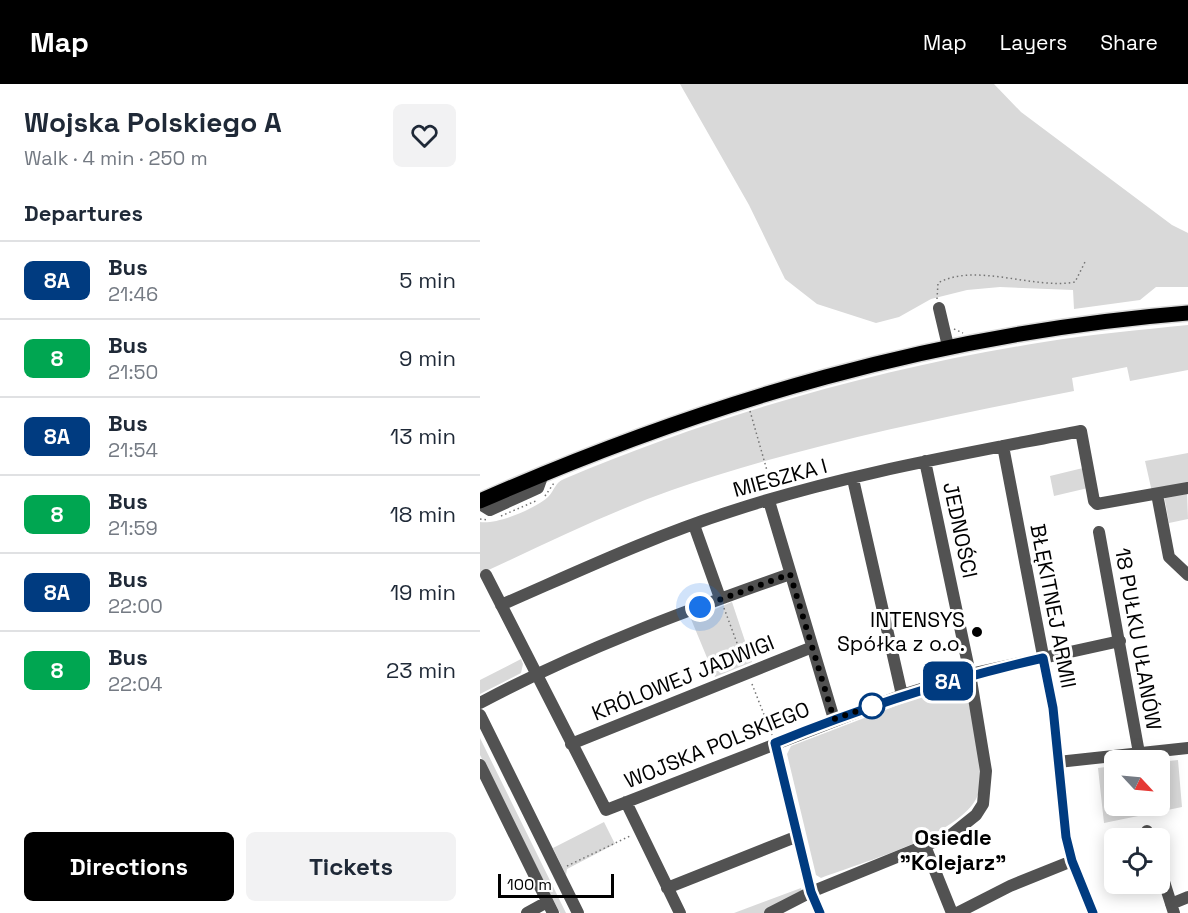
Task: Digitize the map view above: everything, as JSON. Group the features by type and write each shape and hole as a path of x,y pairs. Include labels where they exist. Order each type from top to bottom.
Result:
{"main road":[{"path":"480,502 548,478 645,433 821,376 974,341 1084,323 1188,313"}],"street":[{"path":"939,308 948,346"},
{"name":"MIESZKA I","path":"501,605 694,525 772,500 925,461 1081,431 1094,501 1100,505 1157,494"},
{"name":"BŁĘKITNEJ ARMII","path":"1003,446 1053,708 1064,819 1072,861 1093,913"},
{"name":"JEDNOŚCI","path":"770,913 811,892 925,846 965,826 976,815 986,794 986,771 970,674 925,461"},
{"path":"853,479 902,695"},
{"path":"1188,488 1157,494 1169,557 1188,575"},
{"path":"772,500 810,648 834,719"},
{"path":"694,525 720,598"},
{"name":"18 PUŁKU UŁANÓW","path":"1099,532 1138,750"},
{"path":"480,703 536,673 720,598 790,574"},
{"path":"486,575 571,744"},
{"name":"WOJSKA POLSKIEGO","path":"571,744 606,810 834,719 902,695 970,674 1120,641"},
{"name":"KRÓLOWEJ JADWIGI","path":"571,744 810,648"},
{"path":"480,715 578,913"},
{"path":"775,743 811,892 820,913"},
{"path":"1168,750 1188,748"},
{"path":"1058,762 1104,757"},
{"path":"480,765 550,908 527,913"},
{"path":"626,802 680,913"},
{"path":"667,888 798,836"},
{"path":"925,846 952,913"},
{"path":"957,913 1011,886 1072,861"},
{"path":"1166,894 1170,910 1188,897"}],"path":[{"path":"939,308 935,294 938,284 948,278 984,276 1061,284 1075,282 1086,260"},
{"path":"951,320 954,330 962,333 973,332 974,341"},
{"path":"748,408 772,500"},
{"path":"480,519 497,518 529,505 546,495 548,478"},
{"path":"557,871 630,836 640,840 644,838"}],"shaded area":[{"path":"680,84 994,84 1021,112 1172,225 1188,233 1188,287 1156,287 1140,300 1074,309 1073,290 1000,287 967,290 931,299 899,317 876,323 817,304 785,279 749,205"},
{"path":"1188,325 1188,370 1130,381 1127,367 1072,378 1074,391 922,422 771,459 648,499 480,574 480,522 496,521 526,510 543,501 564,479 680,434 800,396 921,365 1062,339"},
{"path":"1188,453 1188,485 1152,492 1145,461"},
{"path":"1083,468 1088,488 1054,496 1050,476"},
{"path":"1187,490 1188,519 1169,523 1164,495"},
{"path":"732,602 752,662 715,677 691,619"},
{"path":"521,659 523,664 521,673 480,694 480,680"},
{"path":"958,685 966,690 980,754 979,791 971,806 956,820 911,845 821,878 816,875 787,754 791,746 906,702"},
{"path":"480,738 566,913 560,913 480,755"},
{"path":"1178,760 1182,807 1170,809 1170,761"},
{"path":"1104,767 1104,816 1138,816 1104,823 1098,768"},
{"path":"604,822 615,844 567,869 566,875 553,848"},
{"path":"801,888 803,894 765,913 734,913"}],"bus line":[{"name":"8A","path":"820,913 811,892 775,743 902,695 970,674 1043,658 1053,708 1066,837 1072,861 1093,913"}],"place":[{"name":"INTENSYS Spółka z o.o.","path":"977,632"}],"district":[{"name":"Osiedle \"Kolejarz\"","path":"953,850"}],"route":[{"path":"700,607 790,574 810,648 834,719 872,706"}]}
